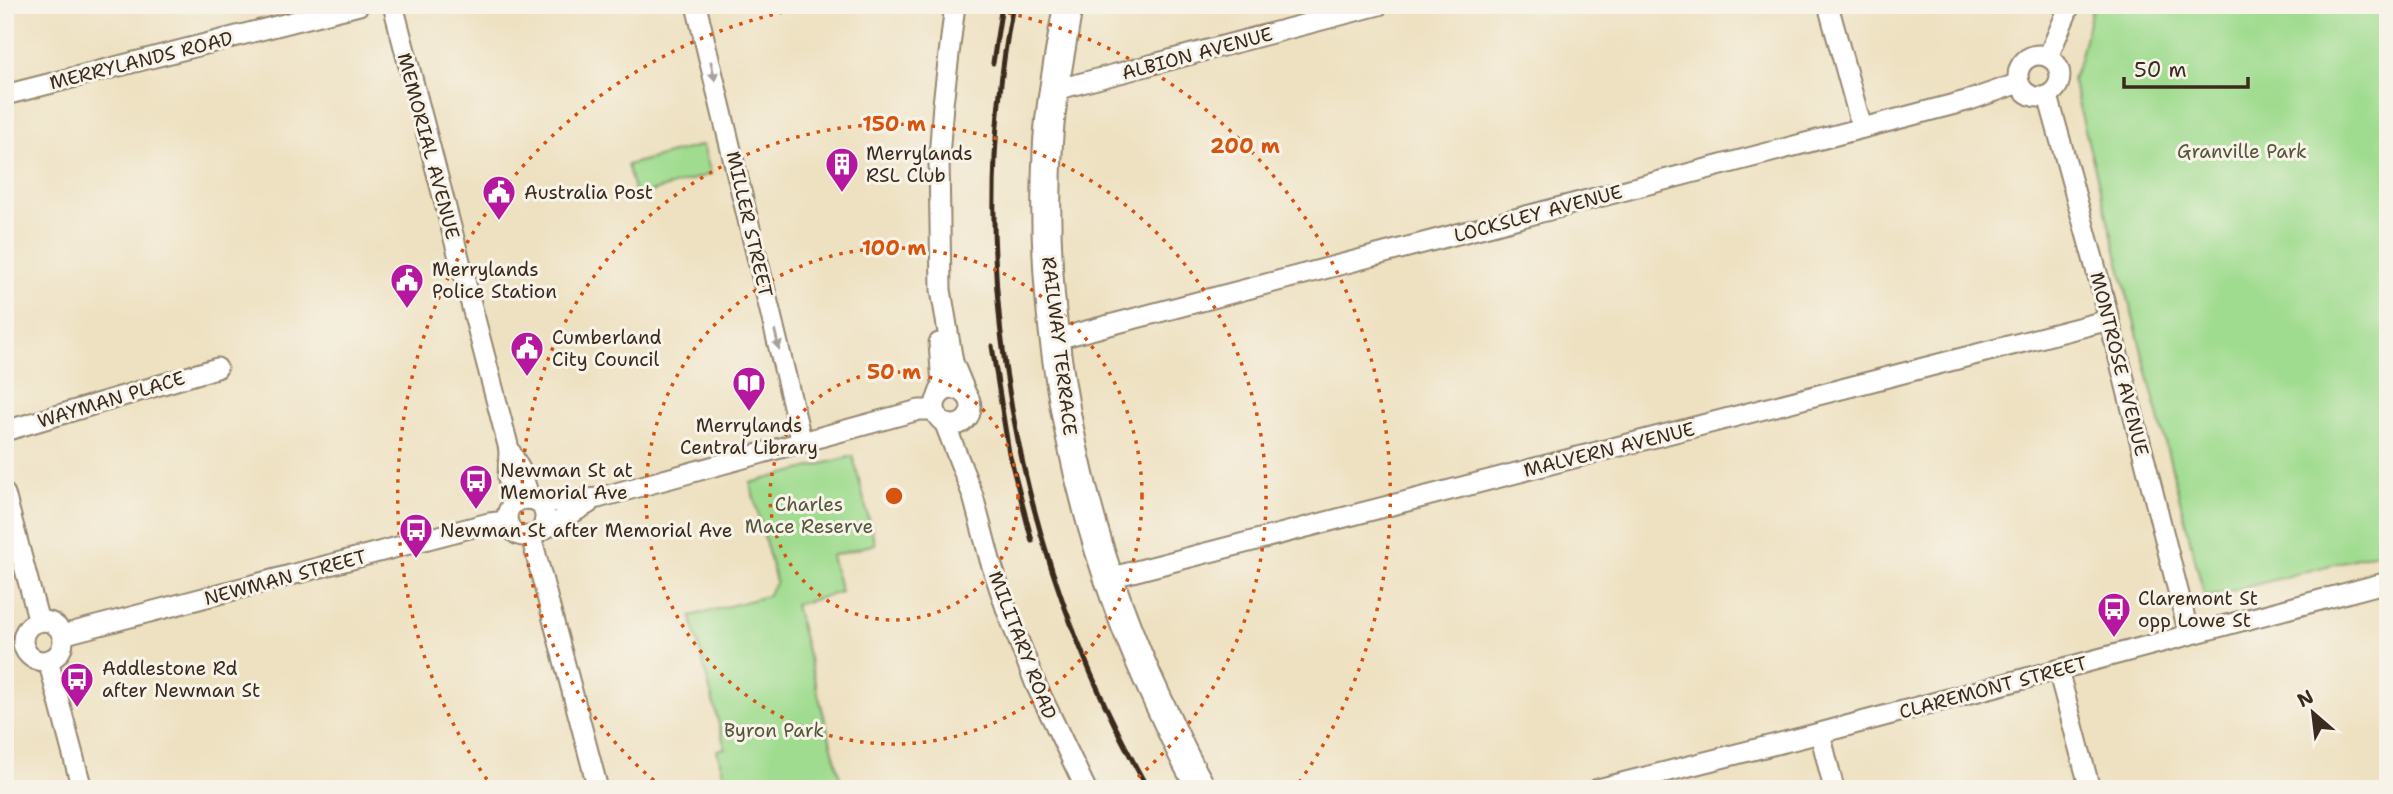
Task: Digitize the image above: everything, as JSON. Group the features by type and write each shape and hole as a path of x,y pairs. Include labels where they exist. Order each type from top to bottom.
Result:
{"main road":[{"name":"RAILWAY TERRACE","path":"1068,5 1049,140 1047,210 1048,258 1061,383 1079,474 1109,578 1147,679 1202,789"}],"street":[{"name":"MERRYLANDS ROAD","path":"5,95 359,5"},
{"name":"MEMORIAL AVENUE","path":"393,5 509,449 522,471 522,506 545,512 545,524 536,533"},
{"name":"MILLER STREET","path":"696,5 802,443"},
{"name":"MILITARY ROAD","path":"955,5 939,158 943,304 953,362 967,396"},
{"name":"ALBION AVENUE","path":"1055,90 1379,5"},
{"path":"1828,5 1862,128"},
{"path":"2049,57 2070,5"},
{"path":"2035,55 2049,57 2058,66 2060,80 2054,92 2048,96 2034,97 2022,90 2018,83 2019,69 2028,58 2035,55"},
{"name":"LOCKSLEY AVENUE","path":"1056,340 1970,100 2018,83"},
{"name":"MONTROSE AVENUE","path":"2048,96 2109,320 2189,634"},
{"name":"MILITARY ROAD","path":"943,304 938,331 942,385 939,410 973,496 1007,611 1036,685 1086,789"},
{"name":"MALVERN AVENUE","path":"1109,578 2109,320"},
{"name":"WAYMAN PLACE","path":"5,431 217,369"},
{"path":"951,389 967,396 971,407 967,419 957,425 939,410 951,389"},
{"name":"NEWMAN STREET","path":"62,635 489,523 522,506 598,498 919,410 939,410"},
{"name":"MILITARY ROAD","path":"967,419 967,449 973,496"},
{"path":"5,494 39,622"},
{"name":"NEWMAN STREET","path":"536,533 598,498"},
{"path":"522,506 514,532 525,537 536,533 598,789"},
{"name":"CLAREMONT STREET","path":"1598,789 2388,582"},
{"path":"39,622 51,623 62,635 62,648 54,658 48,660 36,659 15,648 29,628 39,622"},
{"path":"48,660 82,789"},
{"path":"2058,670 2090,789"},
{"path":"1820,733 1834,789"}],"green space":[{"name":"Granville Park","path":"2093,5 2388,5 2388,550 2205,598 2072,79 2080,60"},
{"path":"703,145 711,174 640,195 635,193 627,165"},
{"name":"Byron Park","path":"853,456 875,544 831,556 841,592 795,605 843,789 727,789 717,750 725,748 691,616 767,596 776,582 750,483"}],"railway":[{"path":"993,63 1002,5"},
{"path":"1013,5 999,105 994,207 998,308 1012,409 1034,508 1064,605 1102,699 1148,789"},
{"path":"992,346 1009,453 1032,541"}],"place":[{"name":"Merrylands RSL Club","path":"842,194"},
{"name":"Australia Post","path":"499,222"},
{"name":"Merrylands Police Station","path":"407,310"},
{"name":"Cumberland City Council","path":"527,378"},
{"name":"Merrylands Central Library","path":"749,413"},
{"name":"Newman St at Memorial Ave","path":"476,511"},
{"name":"Newman St after Memorial Ave","path":"416,560"},
{"name":"Claremont St opp Lowe St","path":"2114,639"},
{"name":"Addlestone Rd after Newman St","path":"77,709"}],"park label":[{"name":"Charles Mace Reserve","path":"809,515"}]}
